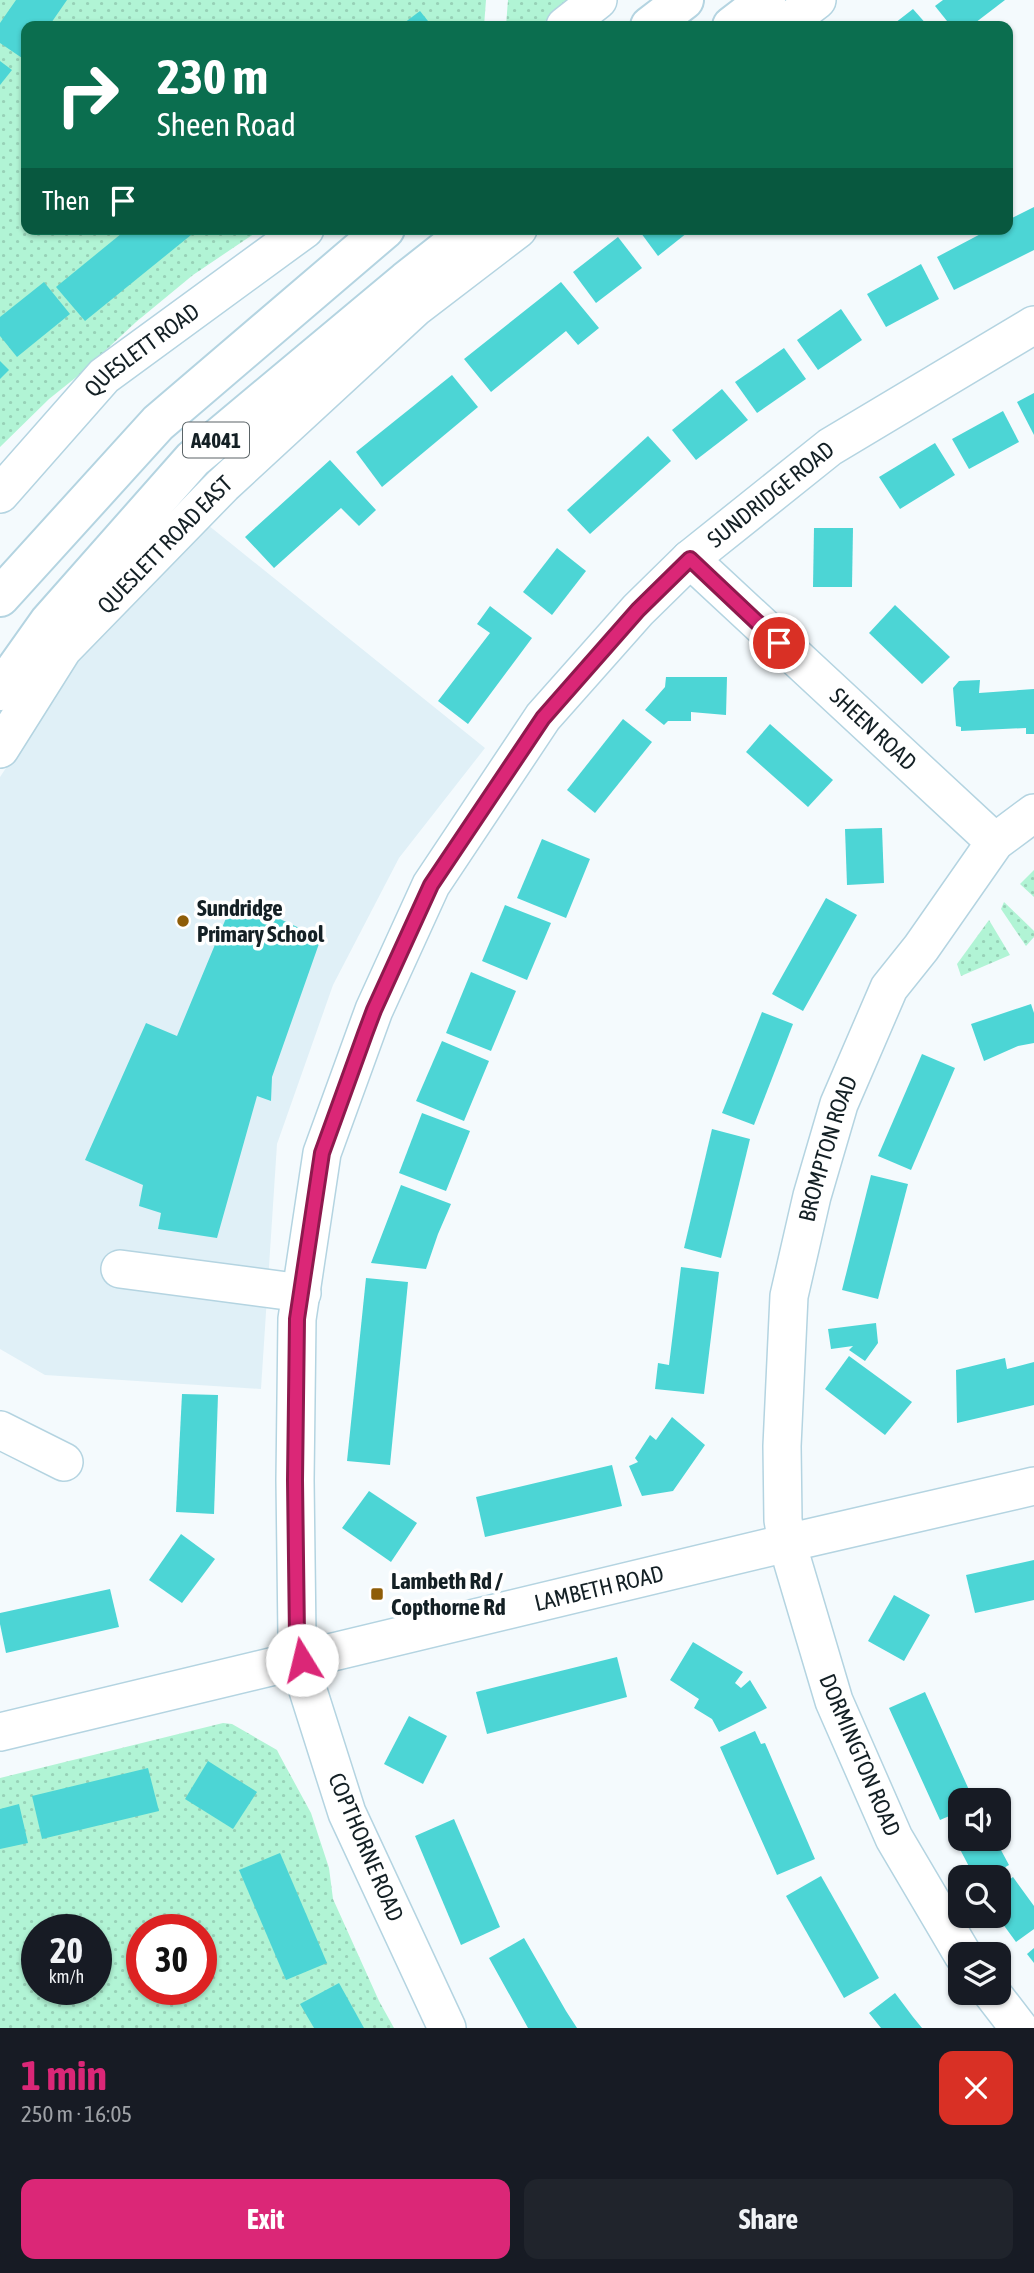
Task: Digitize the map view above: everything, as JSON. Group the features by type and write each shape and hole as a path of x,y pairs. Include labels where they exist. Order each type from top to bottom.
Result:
{"highway":[{"path":"657,21 684,0"},
{"path":"739,21 766,0"},
{"name":"A4041","path":"0,597 158,423 378,235"},
{"name":"QUESLETT ROAD EAST","path":"0,691 49,622 193,459 464,235"}],"street":[{"path":"571,21 598,0"},
{"path":"790,21 817,0"},
{"name":"QUESLETT ROAD","path":"0,494 104,376 296,235"},
{"name":"QUESLETT ROAD EAST","path":"0,749 63,649 223,485 416,307 510,235"},
{"name":"SUNDRIDGE ROAD","path":"302,1660 297,1637 297,1319 322,1153 374,1010 431,885 543,718 638,610 690,559 830,447 1034,325"},
{"name":"SHEEN ROAD","path":"690,559 995,842"},
{"name":"BROMPTON ROAD","path":"787,1543 783,1520 782,1446 789,1296 812,1196 839,1104 889,988 921,948 995,842 1034,813"},
{"path":"120,1269 302,1293"},
{"path":"0,1430 64,1462"},
{"name":"LAMBETH ROAD","path":"0,1732 1034,1486"},
{"name":"DORMINGTON ROAD","path":"787,1543 834,1701 894,1838 955,1942"},
{"name":"COPTHORNE ROAD","path":"302,1660 305,1681 347,1813 447,2028"},
{"path":"1001,2005 1019,2028"}],"shaded area":[{"name":"Sundridge Primary School","path":"208,525 485,748 399,858 333,985 277,1144 261,1389 45,1375 0,1349 0,777 81,655"}],"green space":[{"path":"0,0 486,0 484,21 21,21 21,235 252,235 193,275 136,322 49,399 0,447"},
{"path":"508,0 572,0 545,21 506,21"},
{"path":"1034,870 1034,897 1020,884"},
{"path":"1004,902 1034,931 1034,937 1026,946 1001,909"},
{"path":"989,920 1010,955 961,976 957,964"},
{"path":"223,1723 232,1724 277,1750 311,1813 329,1868 333,1899 394,2028 0,2028 0,1778"}],"building":[{"path":"16,0 67,0 52,21 21,21 21,57 0,43 0,23"},
{"path":"943,0 1005,0 978,21 947,21 935,6"},
{"path":"913,9 924,21 898,21"},
{"path":"420,11 428,21 407,21"},
{"path":"0,61 12,70 0,85"},
{"path":"1034,207 1034,250 954,290 937,257 979,235 1013,235 1013,218"},
{"path":"120,235 191,235 85,321 56,287"},
{"path":"642,235 684,235 658,256"},
{"path":"618,237 642,268 596,303 573,272"},
{"path":"921,264 939,299 886,327 867,294"},
{"path":"44,282 70,314 17,357 0,336 0,317"},
{"path":"561,282 599,328 578,345 566,331 491,392 464,359"},
{"path":"841,309 862,340 818,370 797,340"},
{"path":"784,348 806,379 757,413 735,382"},
{"path":"0,361 9,370 0,379"},
{"path":"452,375 478,407 382,487 356,452"},
{"path":"722,389 748,420 696,460 672,430"},
{"path":"1034,393 1034,435 1017,402"},
{"path":"1003,411 1019,442 969,469 952,439"},
{"path":"648,436 671,461 590,534 567,510"},
{"path":"935,443 955,475 900,509 879,477"},
{"path":"330,460 376,510 359,526 341,508 274,568 245,537"},
{"path":"814,528 853,528 852,587 813,587"},
{"path":"557,548 586,571 552,615 523,592"},
{"path":"895,605 950,657 922,684 869,633"},
{"path":"490,606 532,638 468,724 438,701 490,633 477,624"},
{"path":"666,677 727,677 726,715 691,712 691,721 668,721 664,725 645,710 665,687"},
{"path":"980,680 979,693 1034,689 1034,734 1026,734 1026,728 961,731 961,727 956,726 953,688 959,681"},
{"path":"623,719 652,742 595,813 567,790"},
{"path":"770,724 833,780 808,807 746,752"},
{"path":"882,828 884,883 847,885 845,829"},
{"path":"542,839 590,859 566,918 517,898"},
{"path":"826,898 857,915 803,1011 772,994"},
{"path":"505,905 551,923 527,980 482,961"},
{"path":"252,906 321,938 272,1077 271,1101 257,1096 217,1238 158,1229 161,1213 139,1206 143,1185 85,1160 146,1023 177,1036 229,911 245,917"},
{"path":"471,972 516,991 491,1051 446,1033"},
{"path":"1031,1004 1034,1013 1034,1043 1018,1046 984,1061 971,1024"},
{"path":"762,1012 793,1024 754,1125 722,1113"},
{"path":"442,1041 489,1061 464,1121 416,1101"},
{"path":"922,1054 955,1068 911,1170 878,1156"},
{"path":"422,1113 470,1131 446,1191 399,1173"},
{"path":"712,1129 750,1139 721,1258 684,1248"},
{"path":"871,1175 908,1184 878,1299 842,1290"},
{"path":"401,1185 451,1204 426,1269 371,1263"},
{"path":"681,1267 719,1272 704,1394 655,1389 658,1363 669,1365"},
{"path":"366,1278 408,1282 390,1465 347,1461"},
{"path":"876,1323 878,1343 865,1361 849,1350 853,1346 831,1349 828,1329"},
{"path":"849,1356 912,1402 885,1435 825,1389"},
{"path":"1005,1358 1007,1369 1034,1362 1034,1405 957,1423 956,1370"},
{"path":"182,1394 218,1395 214,1514 176,1512"},
{"path":"672,1417 705,1445 673,1491 642,1496 629,1466 638,1462 635,1458 650,1435 656,1440"},
{"path":"612,1465 622,1506 485,1537 476,1497"},
{"path":"369,1491 417,1523 391,1562 342,1528"},
{"path":"181,1534 215,1559 182,1603 149,1580"},
{"path":"1034,1560 1034,1600 975,1613 966,1575"},
{"path":"110,1589 119,1627 6,1653 0,1613"},
{"path":"894,1595 930,1615 904,1661 868,1641"},
{"path":"693,1642 743,1672 735,1683 741,1688 750,1680 767,1708 719,1732 712,1719 694,1708 699,1699 670,1680"},
{"path":"617,1657 627,1697 487,1734 476,1692"},
{"path":"925,1692 968,1788 948,1788 948,1817 940,1820 889,1708"},
{"path":"409,1716 447,1736 423,1784 384,1764"},
{"path":"755,1731 761,1744 765,1743 815,1859 777,1875 720,1747"},
{"path":"208,1761 257,1792 233,1829 185,1799"},
{"path":"148,1768 159,1811 42,1839 32,1796"},
{"path":"19,1804 28,1843 0,1849 0,1809"},
{"path":"454,1819 500,1927 461,1945 415,1836"},
{"path":"961,1851 1001,1851 1009,1865 968,1865"},
{"path":"280,1853 327,1963 286,1980 239,1870"},
{"path":"821,1876 879,1978 844,1998 786,1896"},
{"path":"1013,1877 1034,1906 1034,1929 1016,1942 1006,1928 1011,1928"},
{"path":"524,1938 577,2028 528,2028 489,1958"},
{"path":"1034,1948 1034,1963 1027,1954"},
{"path":"339,1983 364,2028 314,2028 300,2004"},
{"path":"895,1993 922,2028 881,2028 869,2013"}],"place":[{"name":"Sundridge Primary School","path":"183,921"},
{"name":"Lambeth Rd / Copthorne Rd","path":"377,1594"}],"route":[{"path":"302,1660 297,1637 297,1319 322,1153 374,1010 431,885 543,718 638,610 690,559 779,643"}]}
